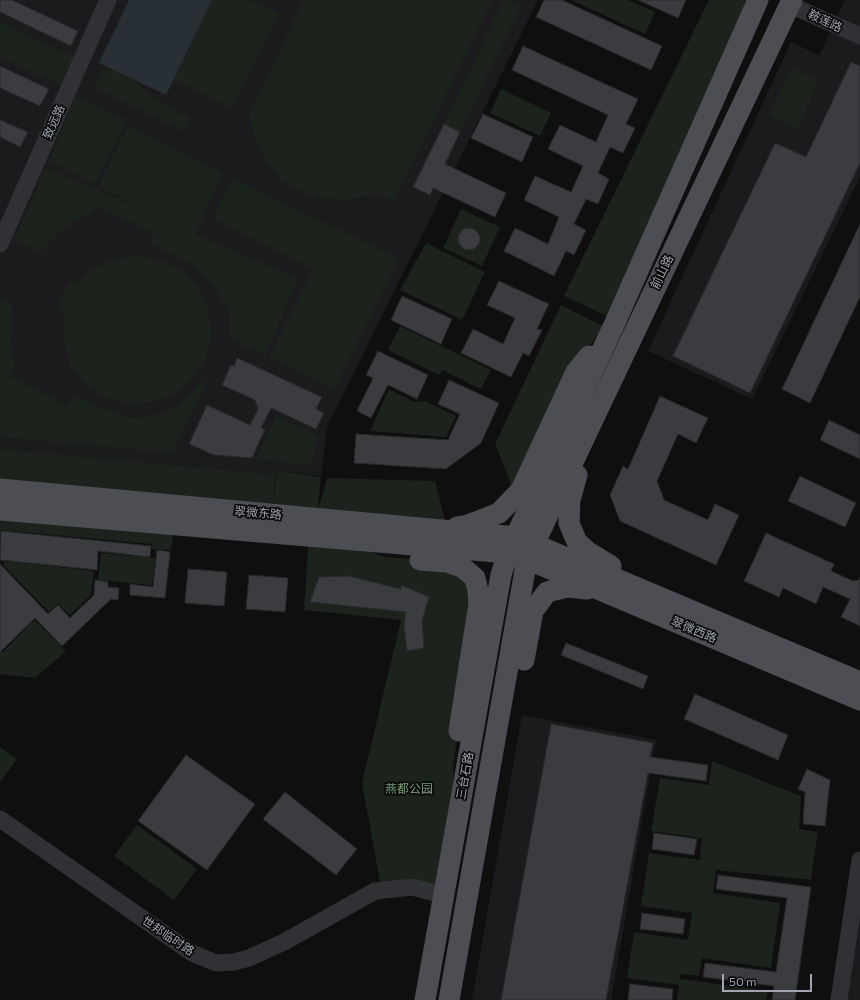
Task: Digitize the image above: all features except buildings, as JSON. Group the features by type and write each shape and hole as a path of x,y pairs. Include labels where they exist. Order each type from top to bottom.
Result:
{"main road":[{"name":"前山路","path":"521,548 614,325 758,0"},
{"name":"前山路","path":"521,548 589,428 791,2"},
{"path":"438,530 468,525 499,513 521,490 576,372 614,325"},
{"path":"589,428 570,500 569,523 577,542 588,552 663,599"},
{"name":"翠微东路","path":"0,488 438,530 521,548"},
{"name":"翠微东路","path":"0,510 333,538 521,548"},
{"path":"333,538 385,557 446,562 462,567 475,578 479,604 453,765 457,826"},
{"name":"翠微西路","path":"521,548 599,589 859,697"},
{"name":"翠微西路","path":"521,548 663,599 859,697"},
{"name":"三台石路","path":"425,1000 501,575 521,548"},
{"name":"三台石路","path":"449,1000 475,852 521,548"},
{"path":"475,852 504,766 533,611 547,592 567,587 599,589"}],"street":[{"name":"致远路","path":"0,244 108,0"},
{"name":"鞍莲路","path":"791,2 860,36"},
{"name":"世邦临时路","path":"0,819 192,953 216,963 234,962 249,958 284,942 375,891 412,887 443,895"},
{"path":"839,1000 860,860"}],"shaded area":[{"path":"0,0 538,0 327,427 321,476 277,471 272,514 0,488"},
{"path":"129,0 212,0 166,95 99,63"},
{"path":"845,0 860,0 860,177 752,399 648,351 791,42 819,55"},
{"path":"522,715 656,740 611,1000 472,1000"},
{"path":"860,861 860,1000 839,1000"}],"green space":[{"path":"212,0 249,0 279,14 232,108 173,80"},
{"path":"304,0 492,0 394,200 375,194 347,200 315,197 282,182 264,158 255,140 249,114"},
{"path":"504,0 510,0 521,5 460,132 444,124"},
{"path":"571,0 628,0 655,12 645,34"},
{"path":"709,0 752,0 613,319 564,296"},
{"path":"0,22 74,57 60,85 0,57"},
{"path":"791,67 819,80 797,129 769,116"},
{"path":"115,70 127,75 152,96 190,119 183,131 94,87 101,71"},
{"path":"501,89 551,113 540,136 490,113"},
{"path":"75,96 127,120 95,184 49,161"},
{"path":"128,125 224,173 195,234 298,279 265,355 230,339 230,320 227,308 216,289 190,263 150,244 153,233 97,206 93,212 76,220 64,228 41,252 14,240 46,168 142,209 98,186"},
{"path":"232,178 399,259 334,389 269,358 313,269 212,218"},
{"path":"461,209 500,227 482,266 443,248"},
{"path":"426,243 485,272 462,320 400,290"},
{"path":"144,256 170,264 188,276 200,290 208,309 211,335 206,358 195,376 179,391 157,401 133,404 106,398 87,386 71,366 63,339 64,314 57,308 70,281 78,284 95,268 118,258"},
{"path":"0,298 12,303 11,345 15,368 10,376 67,406 73,396 128,418 148,417 168,411 185,399 209,375 173,453 0,437"},
{"path":"561,305 605,327 572,365 513,489 495,444"},
{"path":"400,326 491,370 481,389 442,370 439,375 388,350"},
{"path":"389,389 414,402 425,401 456,416 446,437 370,431"},
{"path":"276,417 318,436 310,466 256,459"},
{"path":"0,449 275,475 272,508 0,482"},
{"path":"277,471 321,477 317,513 327,478 435,481 446,525 272,514"},
{"path":"0,512 174,528 171,550 152,549 152,544 0,530"},
{"name":"燕都公园","path":"309,536 333,538 385,557 446,562 462,567 479,604 453,765 456,826 443,894 380,882 362,783 401,620 304,610"},
{"path":"101,553 155,558 152,585 98,580"},
{"path":"4,561 94,571 91,595 70,615 58,603 49,612 3,565"},
{"path":"34,620 66,651 35,678 0,674 0,649 3,652"},
{"path":"0,747 17,759 0,782"},
{"path":"712,761 801,796 799,829 818,832 811,880 716,870 713,893 780,903 771,968 702,958 699,976 680,974 680,979 768,991 766,1000 677,1000 679,985 627,978 634,932 688,940 692,913 641,906 649,853 700,860 702,838 651,831 660,778 709,785"},
{"path":"137,825 197,869 174,900 114,856"}]}
